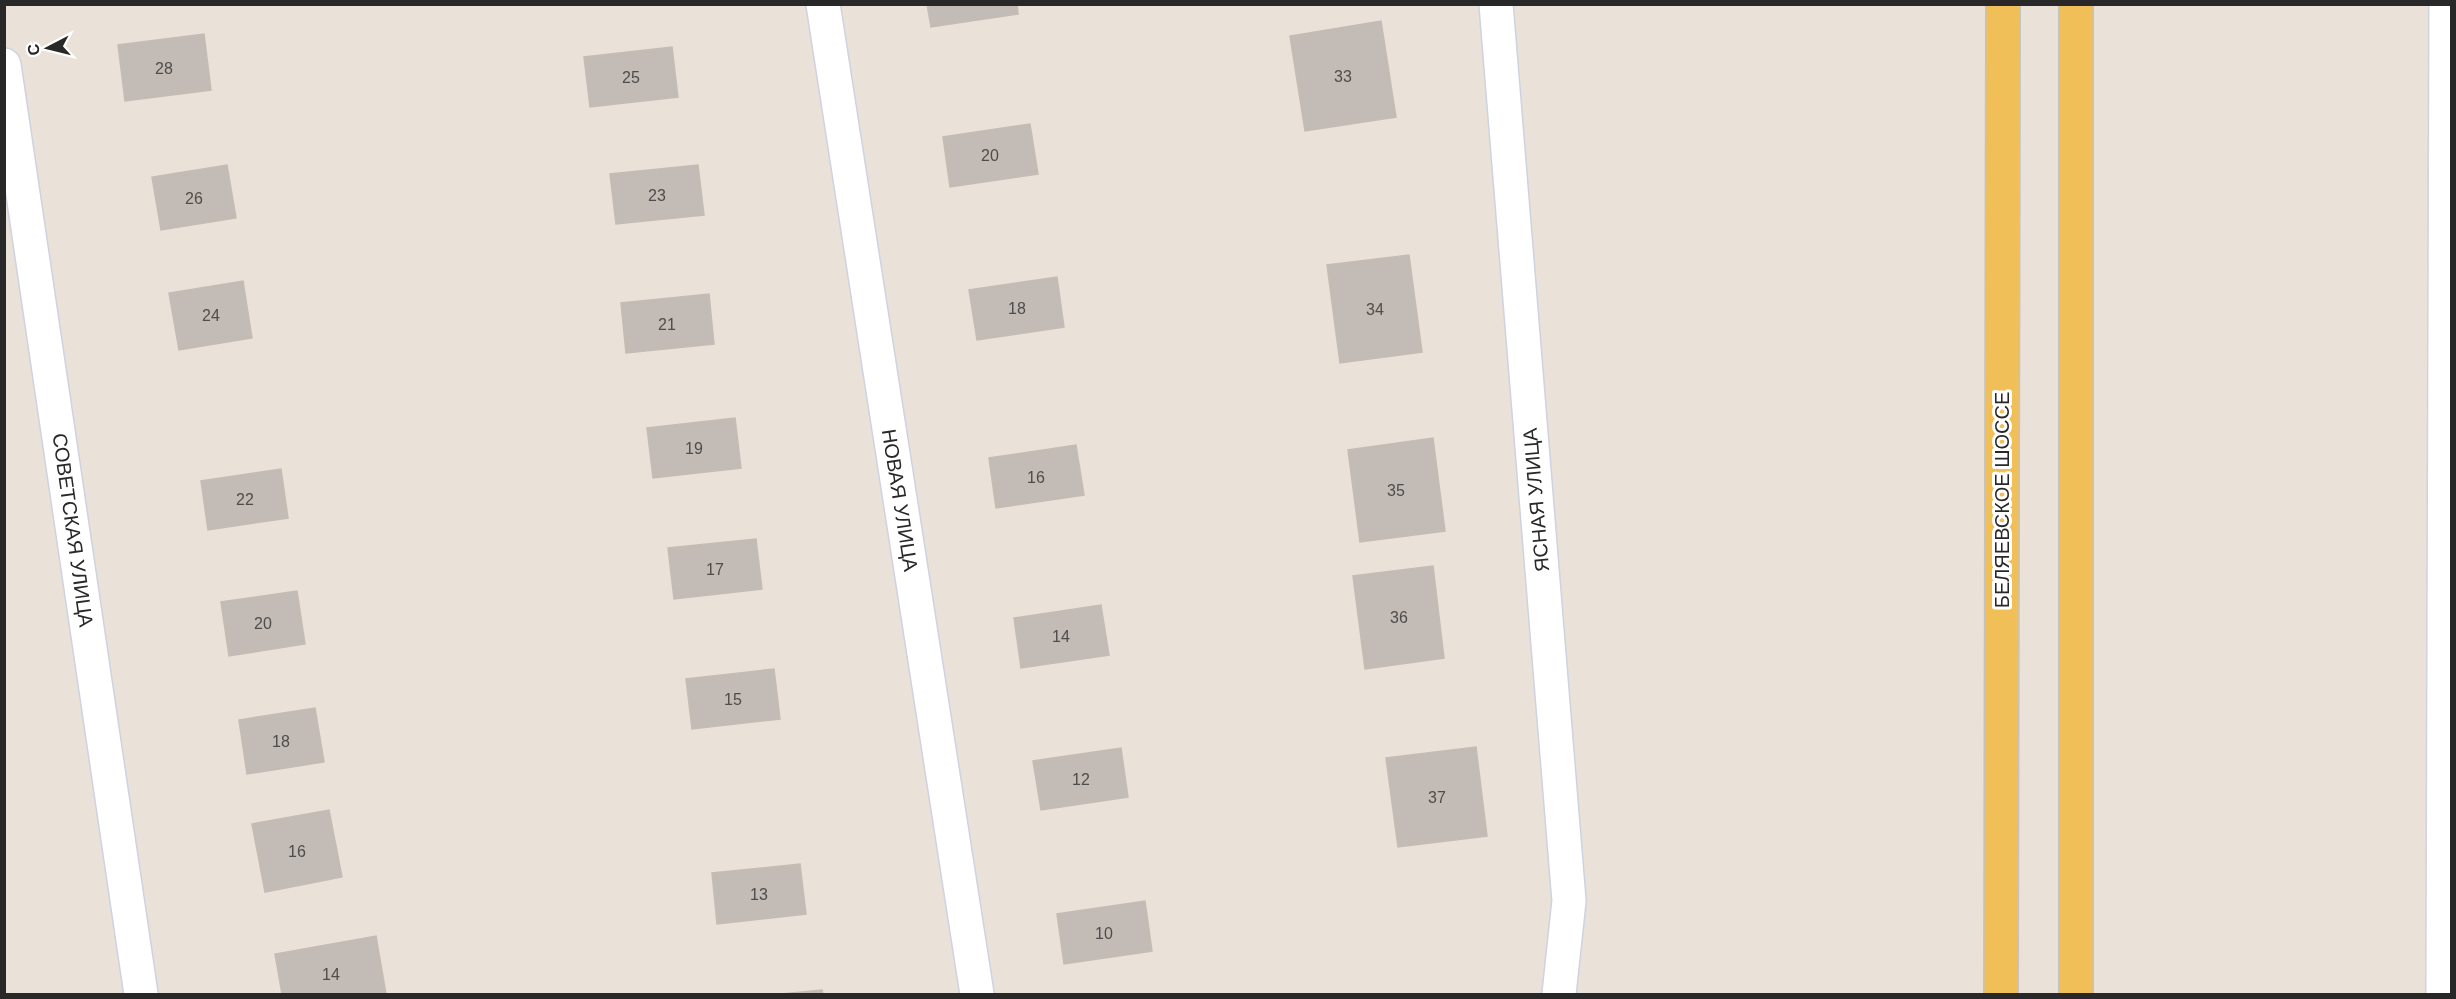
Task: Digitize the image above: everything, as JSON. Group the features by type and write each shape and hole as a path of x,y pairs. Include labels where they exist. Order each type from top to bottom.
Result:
{"main road":[{"name":"БЕЛЯЕВСКОЕ ШОССЕ","path":"2001,994 2003,4"},
{"path":"2076,4 2076,994"}],"street":[{"name":"НОВАЯ УЛИЦА","path":"823,4 977,994"},
{"name":"ЯСНАЯ УЛИЦА","path":"1496,4 1569,901 1559,994"},
{"path":"2443,994 2446,4"},
{"name":"СОВЕТСКАЯ УЛИЦА","path":"4,65 141,994"}],"building":[{"path":"927,4 1017,4 1018,14 931,27"},
{"path":"1381,21 1396,117 1305,131 1290,36"},
{"path":"204,34 211,90 125,101 118,45"},
{"path":"672,47 678,97 590,107 584,57"},
{"path":"1030,124 1038,174 950,187 943,137"},
{"path":"227,165 236,218 161,230 152,177"},
{"path":"698,165 704,215 616,224 610,174"},
{"path":"1409,255 1422,352 1340,363 1327,265"},
{"path":"1057,277 1064,327 977,340 969,290"},
{"path":"243,281 252,338 179,350 169,293"},
{"path":"709,294 714,344 626,353 621,303"},
{"path":"735,418 741,468 653,478 647,428"},
{"path":"1433,438 1445,531 1360,542 1348,450"},
{"path":"1076,445 1084,495 996,508 989,458"},
{"path":"281,469 288,518 208,530 201,481"},
{"path":"756,539 762,589 674,599 668,548"},
{"path":"1433,566 1444,658 1365,669 1353,576"},
{"path":"297,591 305,644 229,656 221,602"},
{"path":"1101,605 1109,655 1021,668 1014,618"},
{"path":"774,669 780,719 692,729 686,679"},
{"path":"315,708 324,762 247,774 239,720"},
{"path":"1476,747 1487,836 1398,847 1386,758"},
{"path":"1121,748 1128,797 1041,810 1033,761"},
{"path":"329,810 342,877 265,892 252,824"},
{"path":"800,864 806,914 717,924 712,873"},
{"path":"1145,901 1152,951 1064,964 1057,914"},
{"path":"376,936 386,994 282,994 275,954"},
{"path":"822,990 823,994 781,994"}]}
